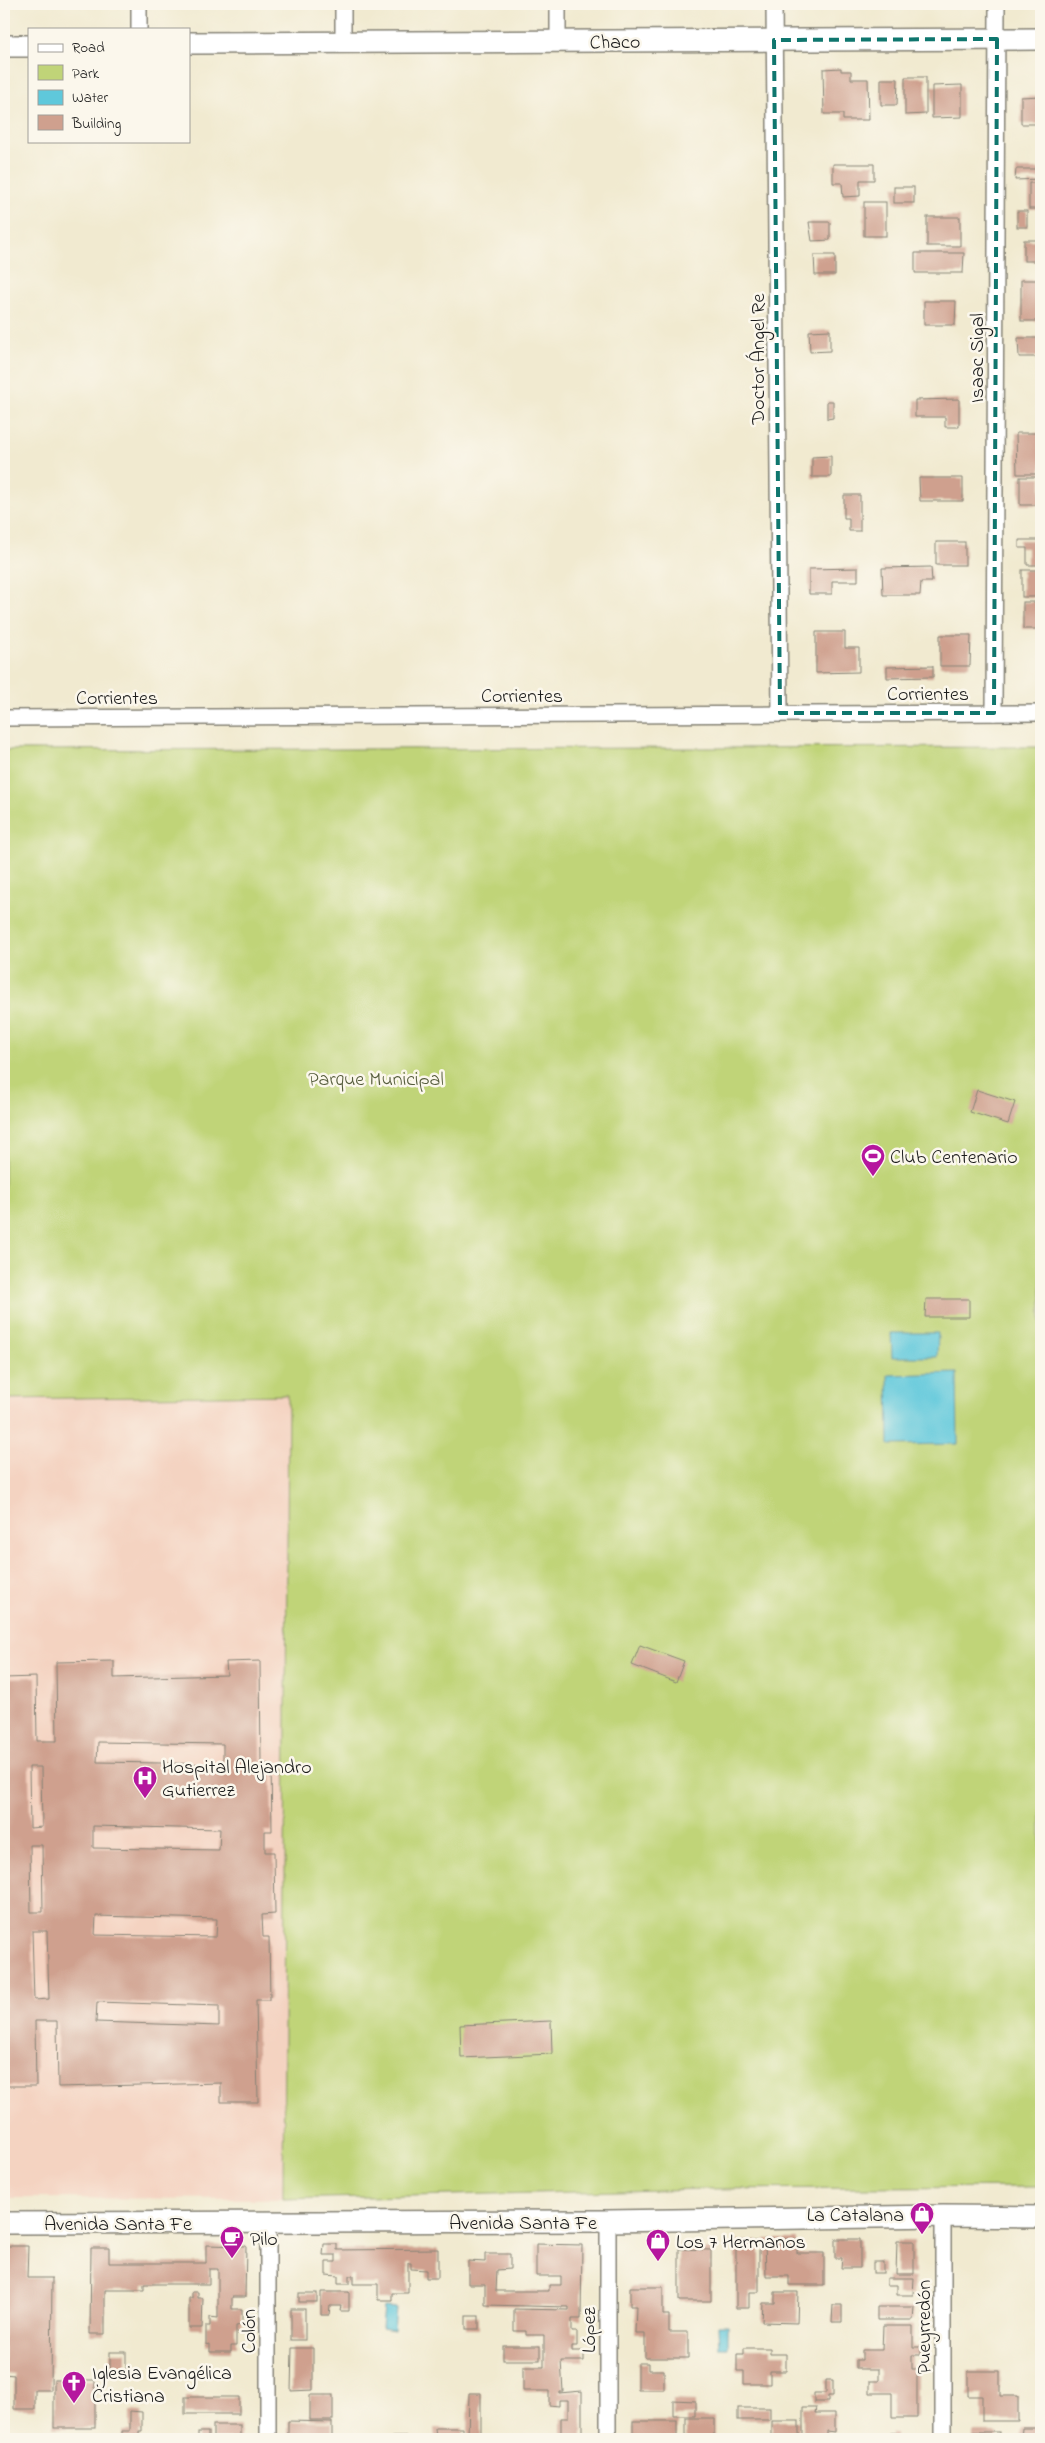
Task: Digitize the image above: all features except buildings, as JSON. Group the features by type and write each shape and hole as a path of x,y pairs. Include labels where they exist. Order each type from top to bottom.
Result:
{"main road":[{"name":"Chaco","path":"190,43 1041,39"},
{"path":"4,46 28,46"},
{"name":"Avenida Santa Fe","path":"4,2223 608,2221 1041,2216"}],"street":[{"path":"139,4 139,28"},
{"path":"343,4 343,42"},
{"path":"558,4 558,42"},
{"name":"Doctor Ángel Re","path":"774,4 780,713"},
{"name":"Isaac Sigal","path":"994,713 997,4"},
{"name":"Corrientes","path":"4,718 1041,713"},
{"name":"Pueyrredón","path":"943,2216 943,2439"},
{"name":"López","path":"608,2221 608,2439"},
{"name":"Colón","path":"268,2222 268,2439"}],"highlighted area":[{"path":"997,39 994,713 780,713 774,40"}],"shaded area":[{"name":"Hospital Alejandro Gutierrez","path":"288,1395 283,2199 4,2198 4,1399"}],"green space":[{"name":"Parque Municipal","path":"1041,747 1041,2187 703,2189 283,2199 288,1395 4,1399 4,750"}],"water":[{"path":"891,1333 938,1333 937,1357 892,1357"},
{"path":"957,1373 958,1444 889,1445 888,1375"},
{"path":"384,2307 396,2308 394,2330 382,2328"},
{"path":"718,2325 728,2325 728,2348 719,2348"}],"place":[{"name":"Club Centenario","path":"873,1177"},
{"name":"Hospital Alejandro Gutierrez","path":"145,1799"},
{"name":"La Catalana","path":"922,2235"},
{"name":"Pilo","path":"232,2259"},
{"name":"Los 7 Hermanos","path":"658,2262"},
{"name":"Iglesia Evangélica Cristiana","path":"74,2404"}]}
